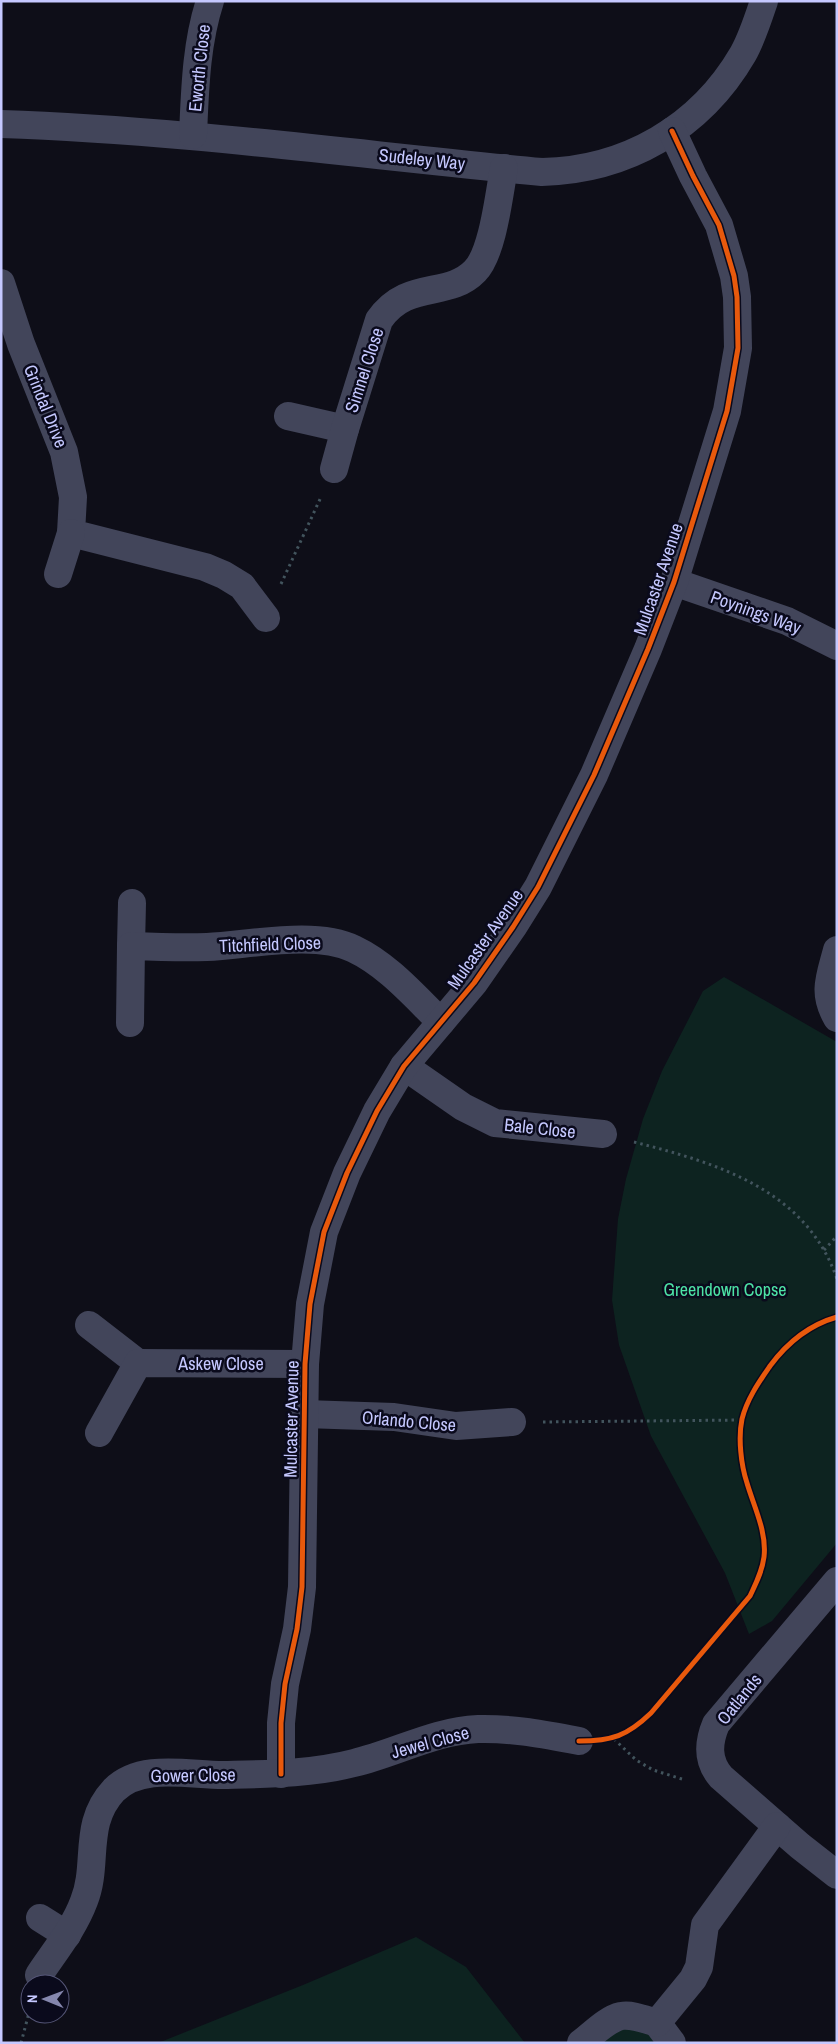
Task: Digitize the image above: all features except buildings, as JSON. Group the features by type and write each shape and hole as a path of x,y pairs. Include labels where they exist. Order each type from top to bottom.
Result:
{"street":[{"name":"Eworth Close","path":"193,135 198,55 203,23 210,1"},
{"name":"Sudeley Way","path":"1,124 89,127 193,135 542,172 586,168 615,161 646,147 694,116 712,98 743,54 764,1"},
{"name":"Mulcaster Avenue","path":"281,1774 280,1722 285,1684 297,1629 302,1587 305,1364 310,1304 324,1232 333,1206 376,1111 404,1066 474,983 513,927 538,887 594,775 674,582 727,411 734,379 738,339 737,297 734,276 722,234 672,131"},
{"name":"Simnel Close","path":"334,469 374,331 387,308 399,299 452,284 468,277 476,270 490,237 504,168"},
{"name":"Grindal Drive","path":"1,283 11,348 64,452 73,496 71,533 58,574"},
{"name":"Simnel Close","path":"288,416 345,428"},
{"path":"71,533 206,567 242,586 266,618"},
{"name":"Poynings Way","path":"674,582 787,621 837,646"},
{"path":"130,1023 132,903"},
{"name":"Titchfield Close","path":"131,946 208,947 288,940 311,940 341,944 354,948 386,970 441,1022"},
{"path":"837,950 831,970 827,995 830,1007 837,1018"},
{"name":"Bale Close","path":"404,1066 457,1104 495,1123 603,1134"},
{"path":"89,1325 138,1363 99,1433"},
{"name":"Askew Close","path":"138,1363 305,1364"},
{"name":"Orlando Close","path":"305,1414 394,1417 456,1426 512,1422"},
{"name":"Oatlands","path":"837,1581 716,1724 712,1735 710,1758 714,1770 721,1777 837,1875"},
{"name":"Jewel Close","path":"281,1774 313,1771 356,1763 421,1741 460,1731 478,1729 519,1731 579,1741"},
{"name":"Gower Close","path":"40,1974 67,1934 85,1900 91,1847 99,1812 108,1797 126,1781 152,1773 212,1775 281,1774"},
{"path":"581,2043 608,2022 621,2016 634,2017 665,2033 699,1967 705,1925 777,1826"},
{"path":"40,1918 67,1934"}],"path":[{"path":"266,618 334,469"},
{"path":"603,1134 697,1161 761,1187 788,1207 813,1232 824,1250 837,1279"},
{"path":"824,1250 837,1236"},
{"path":"742,1429 744,1413"},
{"path":"512,1422 742,1420"},
{"path":"579,1741 598,1741 622,1735"},
{"path":"614,1738 636,1760 653,1770 688,1782"},
{"path":"21,2043 26,2024"}],"green space":[{"name":"Greendown Copse","path":"724,977 837,1042 837,1543 772,1621 749,1634 725,1573 651,1436 619,1345 612,1300 618,1219 626,1179 643,1119 662,1071 703,991"},
{"path":"416,1937 466,1967 525,2043 158,2043 303,1985"},
{"path":"632,2025 650,2033 659,2043 596,2043 614,2029"}],"cycle path":[{"path":"281,1774 281,1723 285,1684 297,1629 302,1587 305,1364 310,1304 324,1232 347,1173 377,1111 404,1066 474,983 513,927 538,887 594,775 648,649 674,582 727,411 738,348 737,297 734,276 719,225 672,131"},
{"path":"579,1741 601,1740 618,1736 642,1721 651,1713 750,1596 762,1568 764,1538 742,1460 740,1434 744,1412 750,1398 770,1366 791,1342 817,1325 837,1317"}]}
